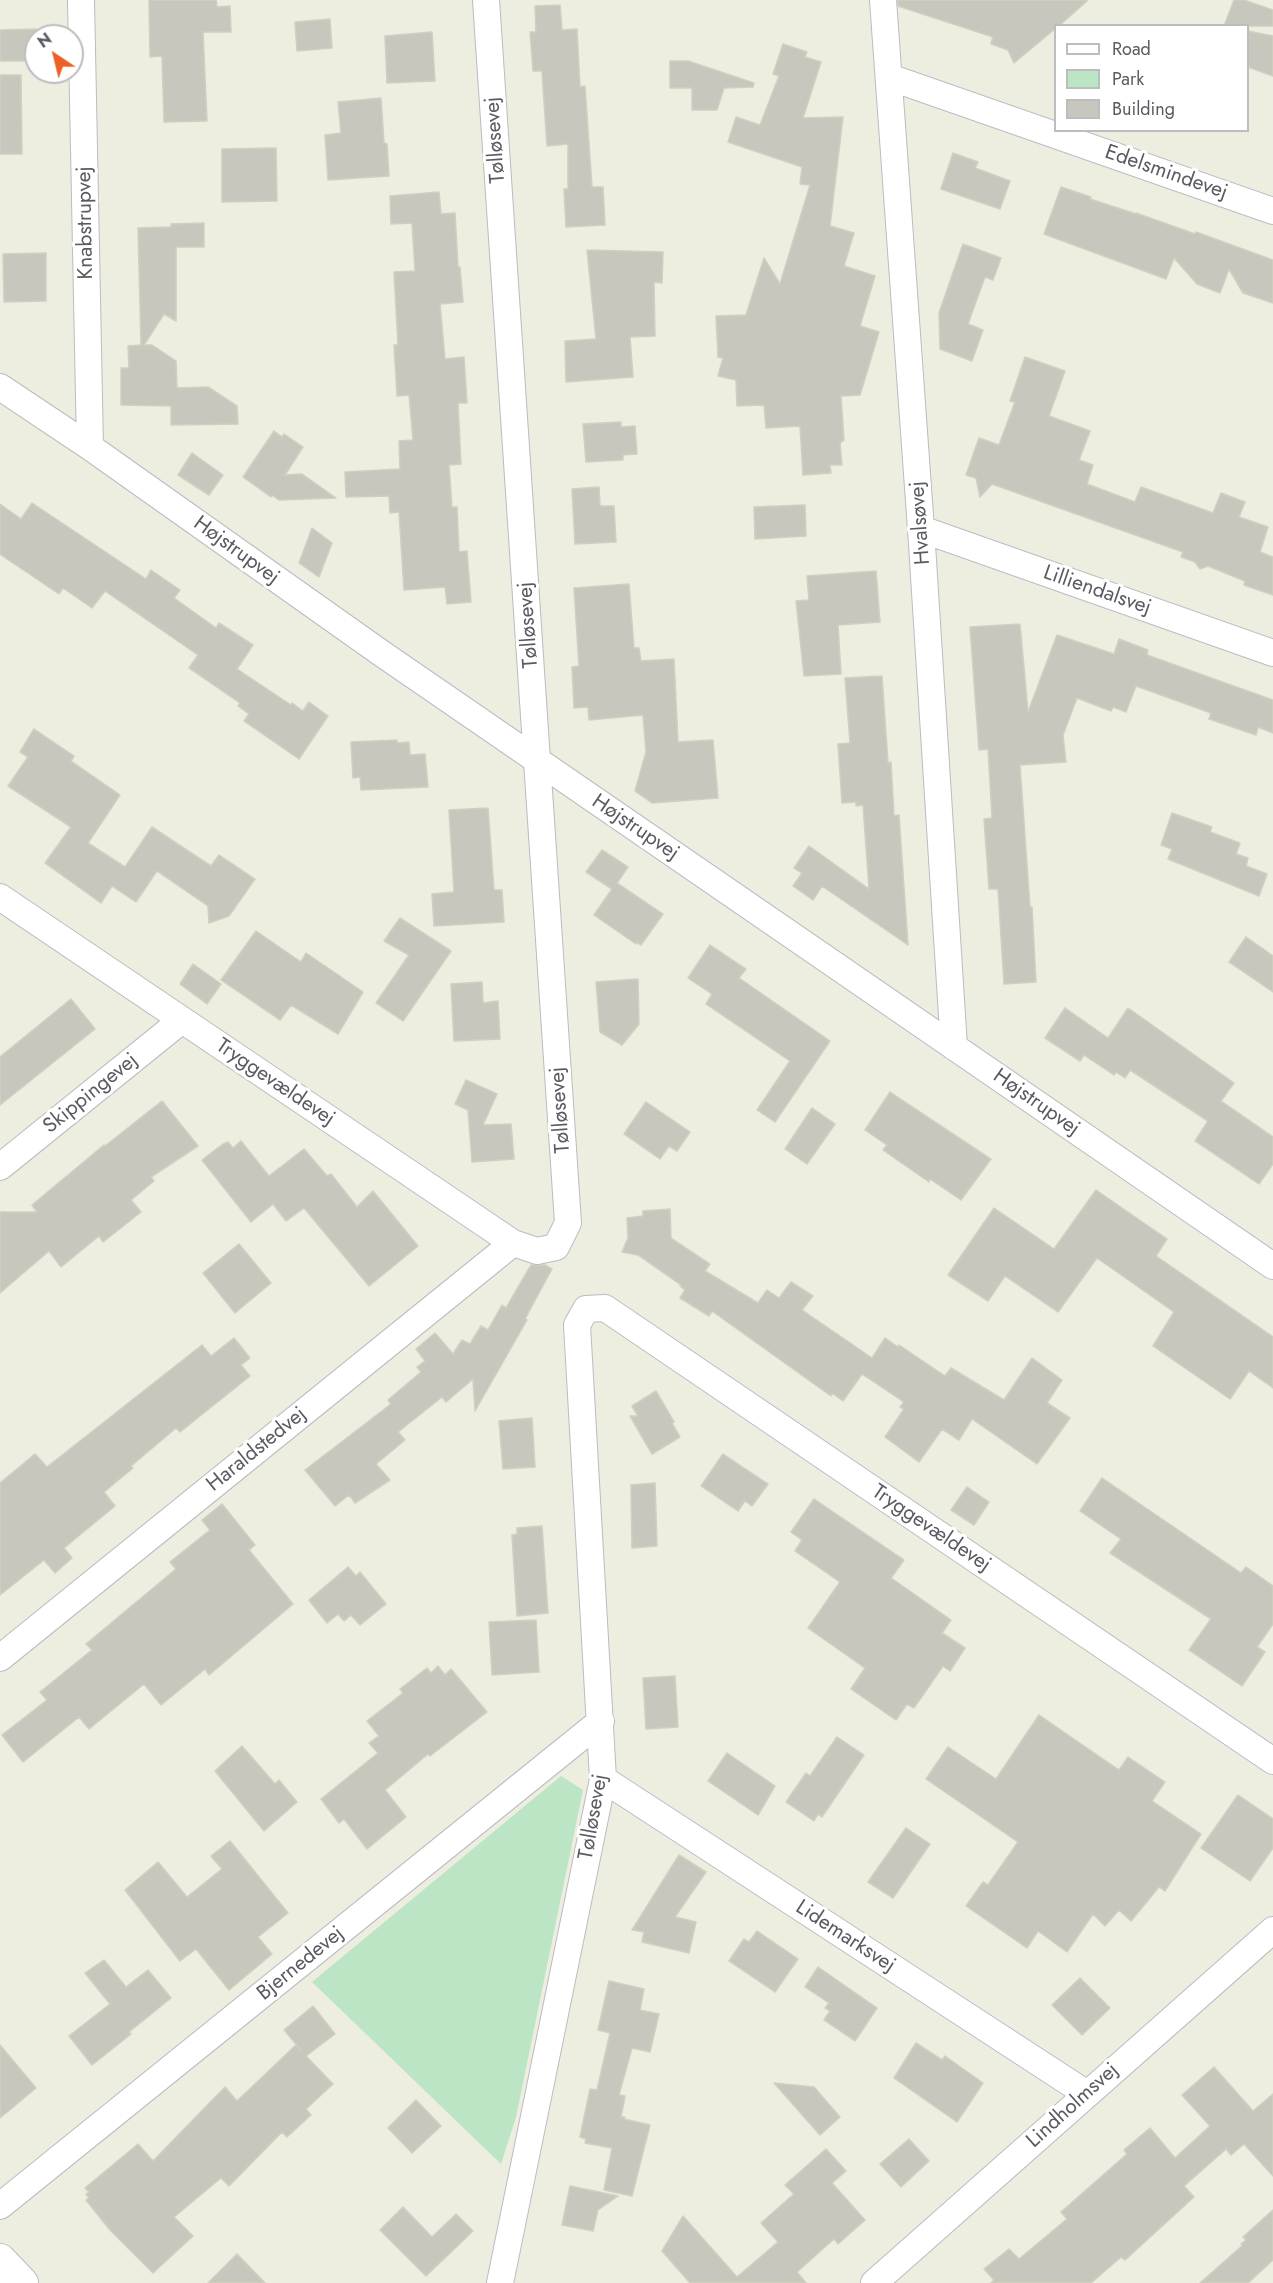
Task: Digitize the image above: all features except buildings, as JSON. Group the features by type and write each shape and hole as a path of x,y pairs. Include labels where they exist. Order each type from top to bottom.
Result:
{"street":[{"name":"Knabstrupvej","path":"81,0 90,447"},
{"name":"Tølløsevej","path":"486,0 568,1223 556,1247"},
{"name":"Hvalsøvej","path":"883,0 921,529 954,1047"},
{"name":"Edelsmindevej","path":"889,77 1273,211"},
{"name":"Højstrupvej","path":"0,387 90,447 274,579 1273,1266"},
{"name":"Lilliendalsvej","path":"921,529 1273,653"},
{"name":"Tryggevældevej","path":"0,897 513,1243 537,1251 556,1247"},
{"name":"Skippingevej","path":"0,1167 182,1020"},
{"name":"Haraldstedvej","path":"0,1658 513,1243"},
{"name":"Tryggevældevej","path":"586,1309 605,1308 1273,1761"},
{"name":"Tølløsevej","path":"500,2283 603,1779 577,1325 586,1309"},
{"name":"Bjernedevej","path":"0,2206 601,1721"},
{"name":"Lidemarksvej","path":"603,1779 1087,2094"},
{"name":"Lindholmsvej","path":"874,2283 1273,1929"},
{"path":"0,2260 22,2283"}],"green space":[{"path":"561,1776 583,1790 516,2117 501,2164 312,1982"}]}
